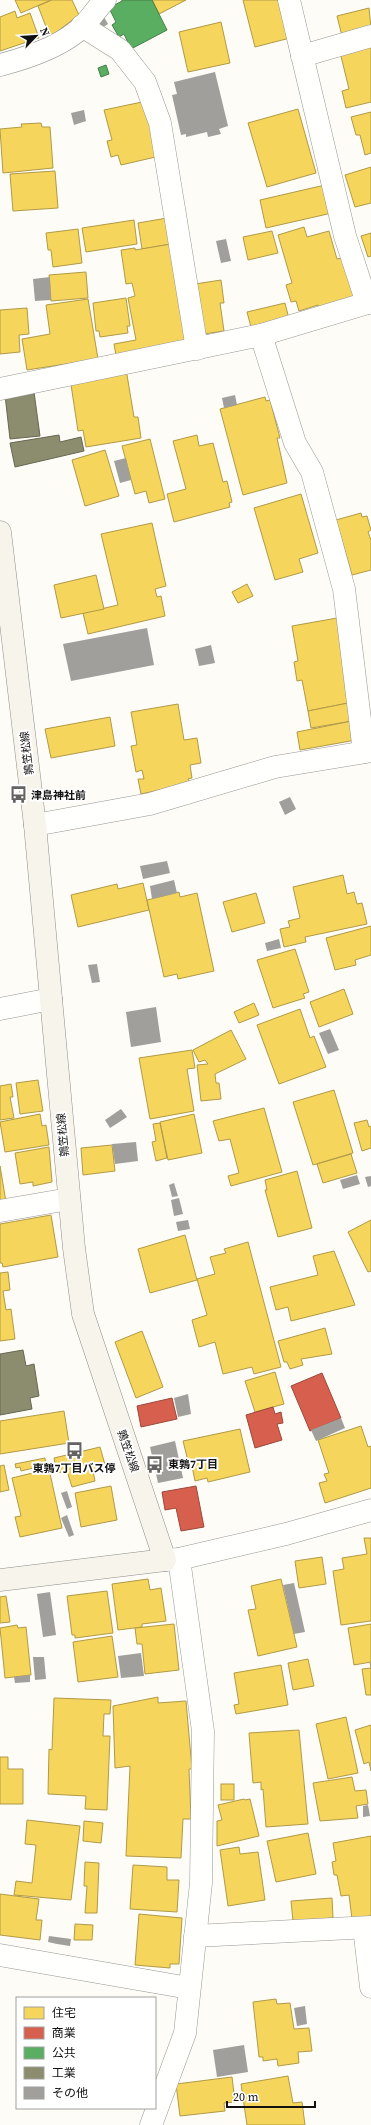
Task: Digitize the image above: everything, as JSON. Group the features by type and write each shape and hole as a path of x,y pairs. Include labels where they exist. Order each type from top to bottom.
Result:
{"main road":[{"name":"鶉笠松線","path":"0,532 36,825 69,1199 83,1314 172,1560"},
{"path":"0,1580 172,1560"}],"street":[{"path":"0,65 24,58 56,44 82,26 105,0"},
{"path":"0,389 262,335 369,303 345,236 289,0"},
{"path":"82,26 120,50 145,82 160,123 197,349"},
{"path":"302,56 371,36"},
{"path":"36,825 150,804 275,767 367,751 344,589 312,472 295,442 262,335"},
{"path":"0,1009 51,999"},
{"path":"0,1211 69,1199"},
{"path":"151,2125 185,2033 202,1883 203,1732 172,1560 286,1534 371,1510"},
{"path":"195,1936 367,1928 371,1987"},
{"path":"0,1955 189,1988"}],"building: 住宅":[{"path":"15,0 51,0 21,13"},
{"path":"52,0 72,0 79,15 50,37 38,6"},
{"path":"152,0 186,0 159,14"},
{"path":"243,0 286,0 290,38 255,47"},
{"path":"369,8 371,28 342,36 337,16"},
{"path":"15,11 17,18 30,13 39,38 0,51 0,17"},
{"path":"221,22 230,63 188,72 179,32"},
{"path":"371,44 371,102 346,108 342,91 349,89 340,52"},
{"path":"142,102 160,156 121,165 118,155 111,157 107,141 112,140 104,110"},
{"path":"298,109 316,173 267,187 248,123"},
{"path":"371,112 371,153 365,155 360,135 356,135 351,117"},
{"path":"41,123 42,127 50,127 53,168 3,173 0,129 22,127 21,124"},
{"path":"371,167 371,203 355,207 345,175"},
{"path":"55,171 58,208 13,211 10,174"},
{"path":"325,185 332,213 266,228 260,200"},
{"path":"173,217 177,243 142,249 138,223"},
{"path":"134,220 137,244 86,252 82,228"},
{"path":"304,227 307,237 329,231 337,259 345,257 355,295 353,296 355,303 320,313 318,305 299,311 296,301 291,302 286,285 292,283 278,235"},
{"path":"78,229 82,263 53,267 51,250 48,250 46,233"},
{"path":"272,231 278,253 248,260 243,237"},
{"path":"371,233 371,256 368,257 361,236"},
{"path":"171,244 189,342 116,355 114,344 136,340 128,298 135,296 132,283 126,284 121,250 135,248 135,250"},
{"path":"86,272 88,298 51,301 49,275"},
{"path":"221,280 224,303 220,303 224,331 204,334 195,284"},
{"path":"126,298 130,326 127,326 128,333 100,337 99,331 96,331 93,303"},
{"path":"88,299 98,359 27,370 22,339 50,334 46,305"},
{"path":"285,303 289,319 251,327 247,312"},
{"path":"27,308 29,334 19,335 20,352 0,354 0,310"},
{"path":"126,369 134,417 138,417 141,438 86,447 83,430 78,431 70,378"},
{"path":"265,397 266,401 270,400 280,438 277,438 287,483 243,495 220,409"},
{"path":"197,435 199,446 213,443 223,482 227,481 232,502 229,503 230,507 174,522 167,494 186,489 173,441"},
{"path":"150,439 165,499 149,503 146,491 135,494 122,446"},
{"path":"105,450 119,496 85,506 72,460"},
{"path":"301,494 318,553 299,559 303,572 275,580 254,508"},
{"path":"361,513 362,517 367,516 371,530 368,532 371,540 371,570 352,575 336,520"},
{"path":"152,523 166,586 155,589 157,597 161,596 165,616 88,634 83,613 118,605 101,534"},
{"path":"96,575 104,609 61,618 54,585"},
{"path":"247,584 253,596 238,603 232,592"},
{"path":"337,618 353,702 308,711 302,680 297,681 294,662 298,661 292,626"},
{"path":"353,702 352,721 311,728 308,711"},
{"path":"178,704 184,740 197,738 201,763 190,765 192,778 188,779 189,781 141,794 138,779 144,779 142,770 136,772 131,746 137,745 131,712"},
{"path":"110,717 115,746 51,758 45,729"},
{"path":"352,721 356,740 300,750 297,732"},
{"path":"343,875 347,894 354,892 357,904 362,903 367,924 305,937 306,942 284,947 280,929 290,927 288,921 300,918 293,887"},
{"path":"143,883 149,910 78,927 71,895 117,884 118,889"},
{"path":"179,892 180,897 197,893 214,971 178,979 177,974 164,977 147,900"},
{"path":"256,893 265,923 232,932 223,902"},
{"path":"371,926 371,955 355,960 356,965 335,970 326,938"},
{"path":"295,949 309,992 303,994 305,998 273,1008 257,960"},
{"path":"344,989 353,1014 319,1027 310,1002"},
{"path":"254,1003 259,1015 239,1023 234,1012"},
{"path":"300,1009 310,1038 314,1036 326,1067 279,1084 257,1025"},
{"path":"231,1030 246,1059 215,1074 216,1083 219,1083 221,1099 201,1101 197,1065 208,1064 205,1060 199,1062 193,1050"},
{"path":"192,1050 195,1068 187,1069 194,1111 150,1119 139,1058"},
{"path":"38,1080 43,1111 20,1114 16,1083"},
{"path":"11,1084 13,1097 10,1097 14,1118 0,1120 0,1086"},
{"path":"334,1090 353,1153 313,1165 293,1102"},
{"path":"264,1108 282,1172 231,1186 228,1176 239,1173 230,1139 219,1141 213,1121"},
{"path":"40,1114 42,1126 46,1125 49,1145 5,1152 0,1122"},
{"path":"194,1114 202,1153 168,1160 160,1122"},
{"path":"367,1120 369,1127 371,1126 371,1148 362,1151 354,1123"},
{"path":"160,1123 167,1158 156,1161 152,1142 156,1141 153,1124"},
{"path":"112,1145 115,1171 83,1175 81,1148"},
{"path":"49,1147 52,1182 33,1186 33,1182 20,1184 15,1153"},
{"path":"351,1154 357,1173 323,1183 317,1164"},
{"path":"0,1166 6,1202 0,1203"},
{"path":"297,1171 312,1228 278,1237 265,1190 267,1190 265,1180"},
{"path":"51,1215 58,1257 3,1267 2,1263 0,1263 0,1224"},
{"path":"371,1220 371,1271 368,1272 348,1232"},
{"path":"185,1235 197,1280 150,1293 138,1249"},
{"path":"248,1242 281,1367 254,1374 252,1367 223,1374 215,1342 199,1347 192,1320 207,1315 197,1279 215,1274 210,1257 226,1253 224,1249"},
{"path":"334,1251 355,1305 291,1321 288,1307 276,1310 270,1287 318,1275 313,1256"},
{"path":"8,1272 10,1290 3,1291 6,1310 11,1309 15,1339 0,1341 0,1273"},
{"path":"325,1328 332,1354 301,1359 303,1365 290,1369 287,1362 284,1362 278,1341"},
{"path":"142,1331 163,1387 136,1398 115,1342"},
{"path":"275,1372 284,1404 255,1412 245,1381"},
{"path":"64,1411 69,1443 0,1454 0,1421"},
{"path":"361,1426 368,1447 371,1446 371,1488 325,1503 319,1483 327,1481 324,1474 329,1473 318,1440"},
{"path":"240,1429 250,1472 208,1482 207,1478 195,1481 191,1461 188,1461 183,1441"},
{"path":"100,1447 106,1468 93,1471 95,1481 72,1487 67,1471 57,1473 54,1458"},
{"path":"45,1458 46,1465 21,1471 20,1467 16,1468 15,1464"},
{"path":"4,1465 9,1490 0,1492 0,1466"},
{"path":"49,1469 62,1528 20,1537 15,1517 21,1516 12,1478"},
{"path":"111,1486 117,1520 81,1527 75,1493"},
{"path":"364,1538 371,1538 371,1621 341,1625 333,1571 344,1569 342,1558 367,1554"},
{"path":"322,1557 326,1584 299,1588 295,1561"},
{"path":"148,1579 150,1590 161,1588 166,1621 142,1624 142,1627 118,1630 112,1584"},
{"path":"281,1579 297,1647 258,1656 248,1610 256,1609 251,1586"},
{"path":"107,1591 113,1633 75,1638 75,1635 72,1635 67,1596"},
{"path":"6,1596 10,1622 0,1623 0,1597"},
{"path":"174,1624 179,1670 145,1674 142,1644 137,1644 135,1628"},
{"path":"371,1624 371,1662 354,1665 348,1628"},
{"path":"17,1625 18,1628 26,1627 31,1675 5,1678 0,1628"},
{"path":"112,1636 118,1677 78,1682 73,1642"},
{"path":"308,1659 314,1686 293,1690 288,1663"},
{"path":"281,1665 288,1705 236,1714 234,1705 239,1704 234,1673"},
{"path":"371,1668 371,1695 366,1695 362,1669"},
{"path":"158,1697 158,1703 186,1701 192,1769 189,1769 191,1819 183,1819 181,1858 126,1856 130,1766 115,1768 113,1706"},
{"path":"54,1698 111,1700 110,1714 104,1714 103,1736 110,1736 107,1810 85,1809 86,1796 48,1794 49,1749 52,1750"},
{"path":"346,1717 358,1773 328,1779 316,1724"},
{"path":"371,1725 371,1771 369,1762 364,1764 355,1730"},
{"path":"299,1730 308,1824 266,1827 263,1789 261,1790 261,1782 253,1783 249,1733"},
{"path":"0,1757 8,1757 8,1769 23,1769 23,1804 0,1804"},
{"path":"352,1777 355,1791 366,1790 368,1804 356,1806 358,1818 320,1821 313,1783"},
{"path":"221,1784 234,1784 234,1800 221,1800"},
{"path":"250,1799 259,1836 217,1846 217,1821 222,1820 218,1805"},
{"path":"27,1820 80,1826 71,1900 14,1895 16,1881 32,1883 36,1845 25,1844"},
{"path":"84,1821 103,1823 101,1843 83,1841"},
{"path":"308,1833 316,1874 276,1882 267,1841"},
{"path":"371,1836 371,1916 352,1919 349,1895 341,1896 337,1875 334,1875 332,1862 336,1861 333,1843"},
{"path":"239,1847 240,1854 258,1852 265,1900 228,1906 220,1850"},
{"path":"85,1862 99,1863 97,1913 85,1913 87,1886 84,1886"},
{"path":"133,1865 167,1867 167,1880 179,1880 177,1912 130,1909"},
{"path":"0,1894 39,1899 36,1920 42,1920 40,1940 0,1935"},
{"path":"332,1898 333,1918 293,1921 291,1901"},
{"path":"139,1914 182,1918 179,1964 170,1964 170,1968 135,1965"},
{"path":"75,1924 93,1925 92,1940 74,1940"},
{"path":"276,1999 277,2004 290,2003 294,2029 309,2028 312,2051 298,2052 299,2063 278,2066 277,2059 263,2061 263,2057 259,2057 253,2002"},
{"path":"288,2076 293,2103 302,2102 305,2125 247,2125 241,2084"},
{"path":"232,2077 235,2102 224,2103 225,2111 180,2116 176,2084"}],"building: 商業":[{"path":"322,1373 341,1418 310,1431 291,1386"},
{"path":"172,1398 177,1419 141,1427 137,1406"},
{"path":"273,1407 275,1414 281,1412 283,1423 277,1424 282,1440 255,1448 246,1415"},
{"path":"196,1486 204,1527 181,1531 176,1508 165,1510 162,1492"}],"building: 公共":[{"path":"122,0 152,0 167,30 131,49 124,34 119,37 112,25 116,22 109,8"},
{"path":"106,65 109,74 101,77 98,68"}],"building: 工業":[{"path":"34,392 40,436 10,439 5,395"},
{"path":"59,435 60,442 81,437 84,451 15,467 10,443"},
{"path":"23,1350 26,1366 34,1364 39,1396 30,1398 32,1409 0,1415 0,1354"}],"building: その他":[{"path":"104,17 108,24 102,28 98,21"},
{"path":"215,72 228,126 219,129 221,134 208,137 207,132 186,137 186,134 181,135 172,95 177,94 174,82"},
{"path":"84,110 86,121 74,125 71,113"},
{"path":"226,239 231,261 221,263 216,241"},
{"path":"50,277 51,300 35,301 33,279"},
{"path":"235,395 237,405 224,408 222,398"},
{"path":"126,458 131,480 120,483 114,461"},
{"path":"147,628 154,665 71,681 63,644"},
{"path":"211,645 215,663 199,666 195,649"},
{"path":"290,797 296,809 285,815 279,802"},
{"path":"167,861 170,873 143,879 140,866"},
{"path":"174,880 177,893 152,899 150,886"},
{"path":"279,939 281,948 267,951 265,943"},
{"path":"97,964 100,982 92,983 88,965"},
{"path":"156,1007 161,1042 131,1047 126,1012"},
{"path":"330,1029 339,1050 328,1054 319,1033"},
{"path":"121,1109 127,1117 110,1128 105,1120"},
{"path":"136,1142 138,1161 115,1164 112,1144"},
{"path":"357,1175 360,1184 343,1189 340,1180"},
{"path":"371,1176 371,1186 368,1187 365,1177"},
{"path":"174,1183 178,1196 172,1197 169,1185"},
{"path":"179,1198 183,1214 174,1216 171,1200"},
{"path":"188,1220 190,1229 178,1231 176,1222"},
{"path":"188,1394 191,1414 178,1417 174,1398"},
{"path":"341,1418 345,1428 316,1441 311,1430"},
{"path":"175,1441 183,1478 158,1483 150,1447"},
{"path":"67,1491 72,1507 67,1509 61,1493"},
{"path":"67,1515 74,1535 69,1537 61,1518"},
{"path":"294,1583 305,1632 294,1634 283,1585"},
{"path":"50,1592 56,1635 43,1637 37,1594"},
{"path":"141,1653 144,1676 121,1678 118,1656"},
{"path":"33,1657 44,1657 46,1679 35,1680"},
{"path":"30,1675 30,1682 15,1683 14,1677"},
{"path":"368,1805 370,1816 363,1817 363,1806"},
{"path":"49,1936 71,1939 70,1946 48,1942"},
{"path":"305,2006 307,2024 297,2026 294,2008"},
{"path":"244,2045 248,2072 217,2077 213,2050"}],"place":[{"name":"津島神社前","path":"18,795"},
{"name":"東鶉7丁目バス停","path":"74,1450"},
{"name":"東鶉7丁目","path":"155,1464"}]}
